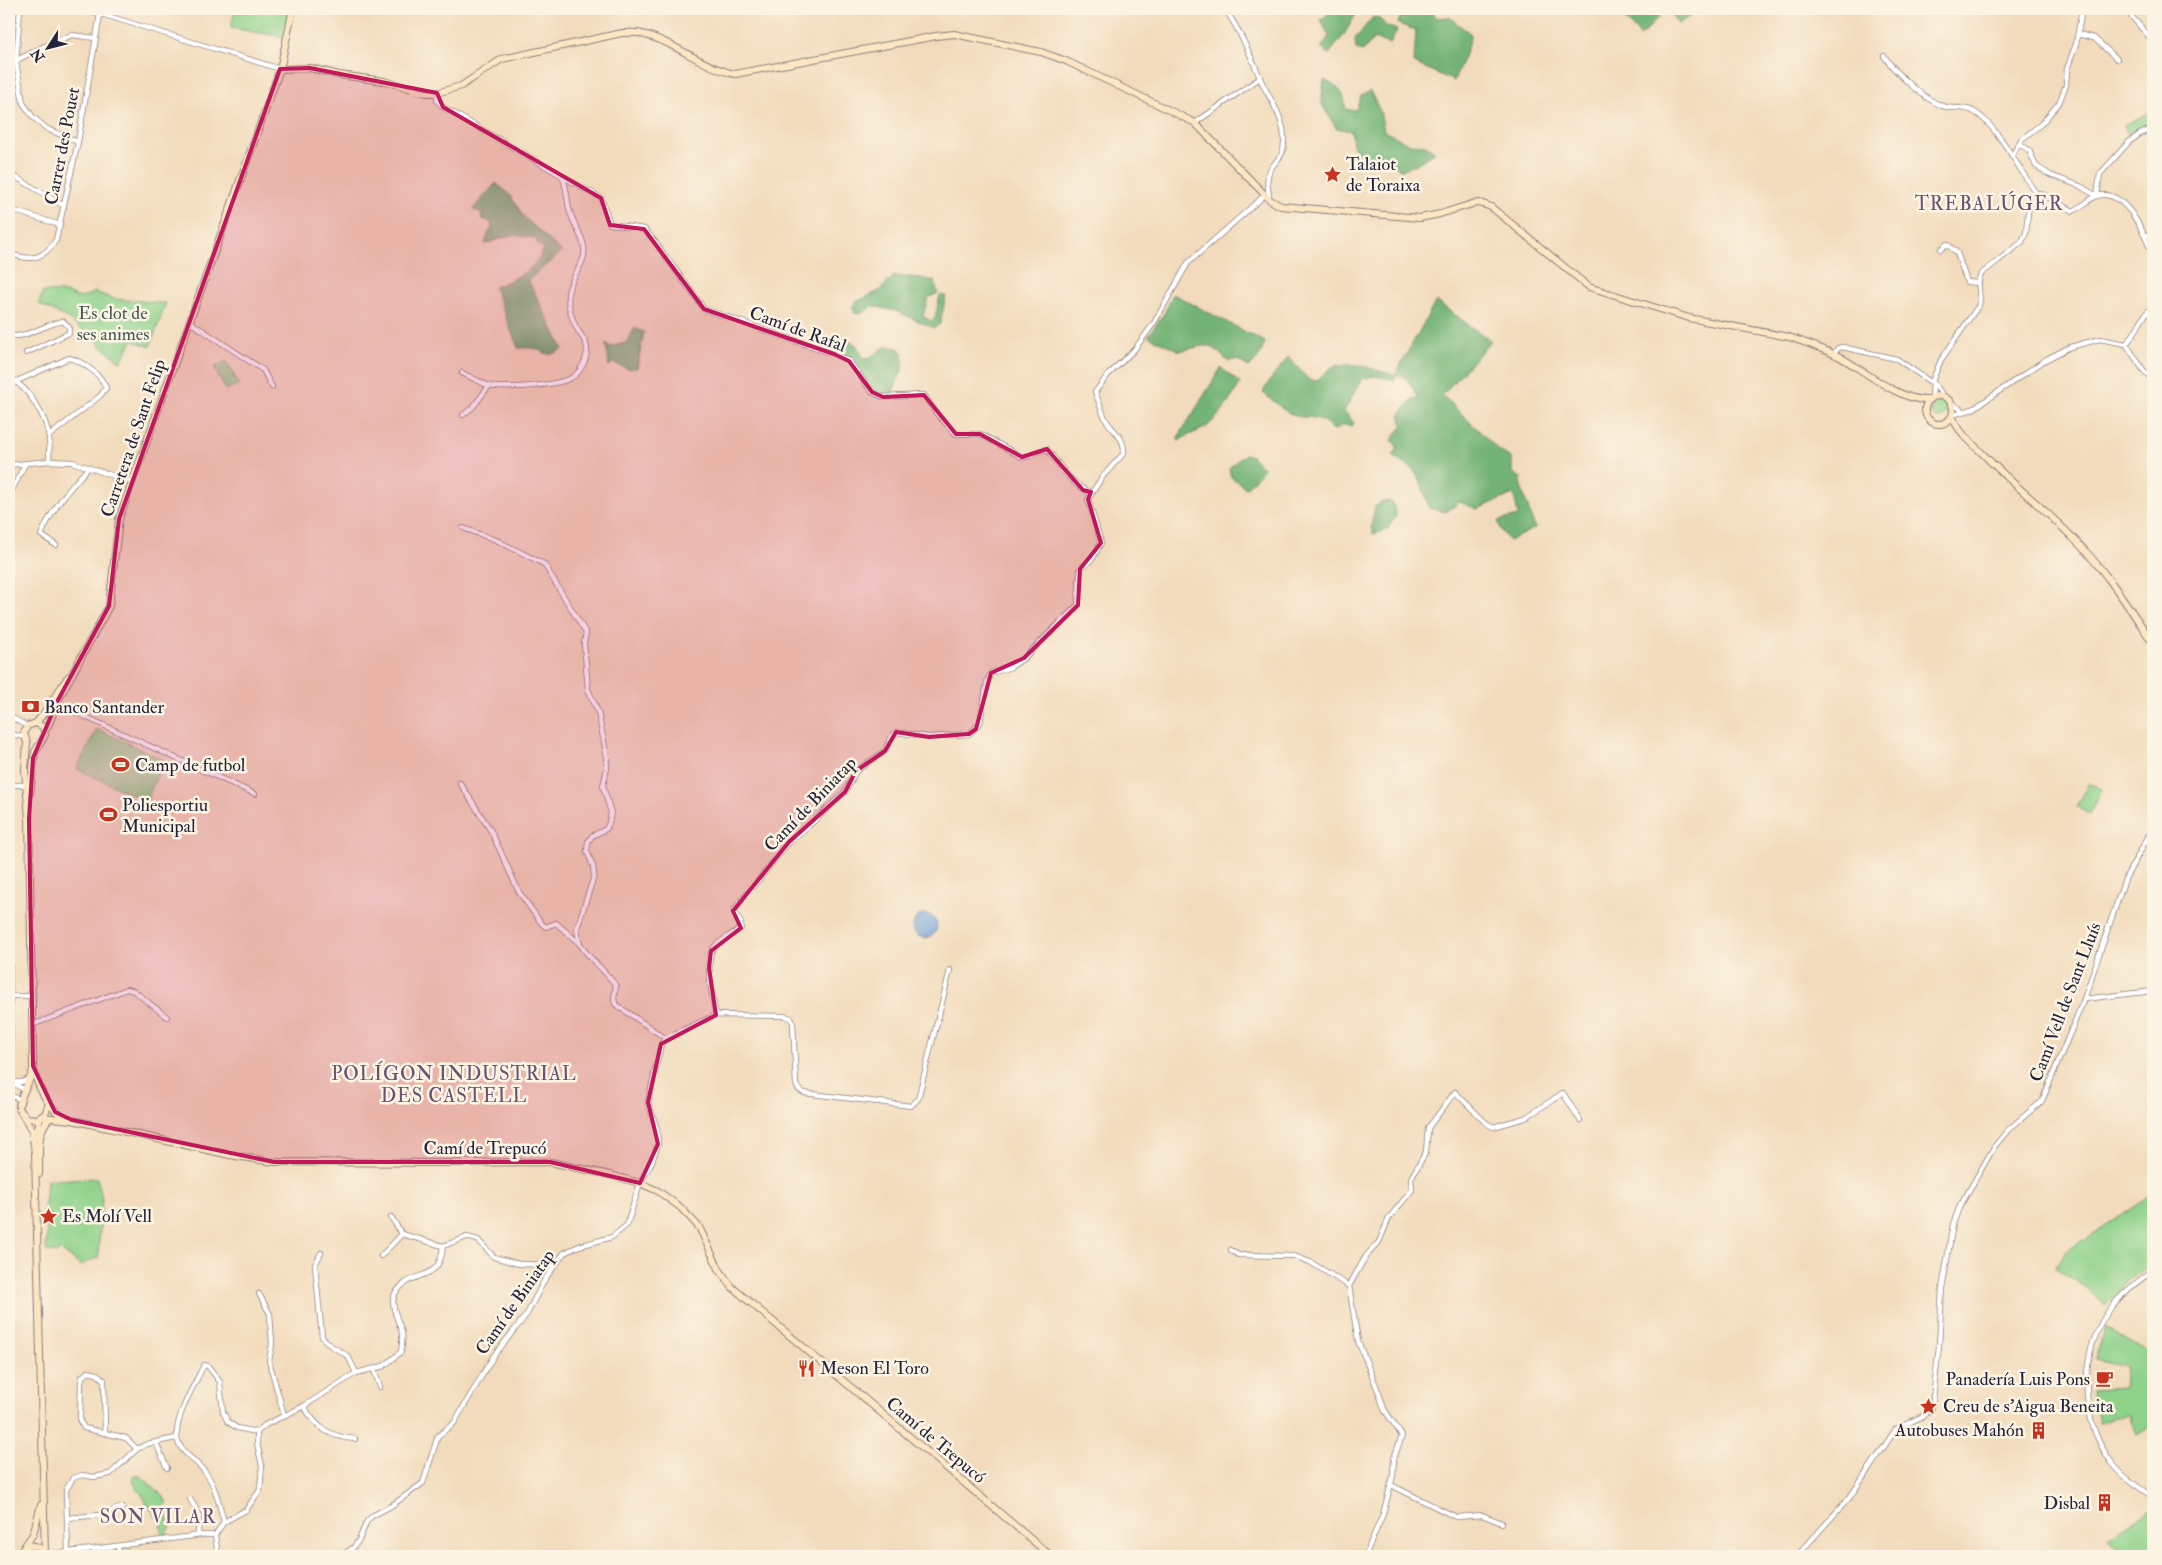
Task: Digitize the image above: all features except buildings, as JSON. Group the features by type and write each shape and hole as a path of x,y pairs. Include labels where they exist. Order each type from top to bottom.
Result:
{"main road":[{"name":"Carretera de Sant Felip","path":"45,730 58,700 108,606 118,526 132,482 280,69 293,9"},
{"path":"280,69 310,68 339,75 384,81 426,93 437,93 461,86 502,59 622,33 641,34 672,46 720,71 735,74 954,34 1041,52 1066,61 1195,122 1267,197 1291,208 1420,218 1480,203 1492,207 1589,287 1689,318 1804,342 1834,354 1887,386 1915,399 1926,410 1930,420 1949,425 1959,431 2009,480 2072,536 2111,582 2153,643"},
{"path":"1915,399 1944,397 1951,403 1952,415 1959,431"},
{"path":"1926,410 1931,399"},
{"path":"1941,424 1952,415"},
{"path":"29,819 26,784 27,726 36,723 79,662"},
{"path":"35,1153 32,1131 19,1106 20,1098 26,1091 31,1079 33,1067 29,819 32,769 38,746 44,737 45,730 36,723"},
{"path":"26,740 32,746 38,746"},
{"path":"33,1067 37,1081 54,1112 72,1120"},
{"path":"26,1091 36,1090 44,1094"},
{"path":"46,1555 35,1153 37,1129 41,1118 47,1111 48,1102"},
{"path":"21,1112 30,1119 72,1120"},
{"path":"36,1198 41,1131 44,1124 50,1118"},
{"name":"Camí de Trepucó","path":"72,1120 230,1155 274,1162 550,1162 640,1183 658,1191 699,1227 719,1269 732,1288 1051,1556"},
{"path":"18,1556 38,1519 43,1492"},
{"path":"24,1548 33,1545 42,1549 46,1555"}],"street":[{"path":"20,9 16,62 23,104 33,118 47,129 78,142"},
{"path":"85,9 280,69"},
{"path":"1091,492 1114,462 1124,453 1121,437 1106,419 1102,405 1095,392 1108,375 1134,350 1154,323 1188,263 1267,197 1268,172 1283,154 1285,140 1281,119 1260,78 1245,41 1225,9"},
{"path":"2013,154 2019,144 2049,117 2058,103 2066,86 2067,69 2076,44 2082,9"},
{"path":"2125,9 2153,41"},
{"name":"Carrer des Pouet","path":"9,253 30,259 49,251 56,240 78,142 100,14"},
{"path":"2078,34 2094,38 2117,59"},
{"path":"9,64 72,36 95,38"},
{"path":"1884,56 1908,82 1929,98 1945,106 1972,111 1984,121 2013,154 2022,175 2036,193 2044,195 2073,211 2097,196"},
{"path":"1195,122 1260,78"},
{"path":"437,93 437,101 443,107 562,176 566,185 570,213 583,244 584,258 569,287 568,296 570,310 586,344 583,365 578,374 569,379 504,388 489,386 462,373"},
{"path":"2097,196 2100,174 2129,142 2153,128"},
{"path":"2019,144 2028,150 2036,166 2050,175 2080,186 2097,196 2112,197 2122,202 2136,217 2153,255"},
{"path":"9,173 64,206"},
{"name":"Camí de Rafal","path":"562,176 601,198 610,224 644,229 661,249 704,309 834,354 849,361 872,392 883,397 924,395 937,414 956,434 980,434 1022,457 1048,449 1064,471 1083,490 1091,492"},
{"path":"1931,399 1933,382 1949,347 1979,305 1978,283 1981,274 2022,242 2026,233 2028,212 2036,193"},
{"path":"9,209 60,225"},
{"path":"2145,236 2153,232"},
{"path":"1941,249 1947,244 1957,253 1967,282 1978,283"},
{"path":"2126,344 2135,335 2141,320 2153,306"},
{"path":"9,336 30,333 51,323 63,321 69,327 69,333 26,353"},
{"path":"190,322 264,370 272,386"},
{"path":"1952,415 1966,411 2045,360 2070,347 2100,339 2126,344 2144,371 2153,380"},
{"path":"1834,354 1838,348 1842,347 1889,357 1902,362 1933,382 1944,397"},
{"path":"17,381 69,358 78,360 104,382 106,388 100,396 49,436"},
{"path":"9,379 17,381 27,391 49,436 49,461"},
{"path":"463,416 473,407 489,386"},
{"path":"1951,403 1966,411"},
{"path":"9,465 49,461 72,462 132,482"},
{"path":"9,496 25,464"},
{"path":"56,545 41,536 61,498 89,467"},
{"name":"Camí de Biniatap","path":"716,1015 709,968 711,951 715,946 741,928 741,923 734,912 735,909 789,842 845,792 856,770 885,751 891,737 896,732 929,737 969,734 976,729 980,724 991,673 1011,667 1024,658 1078,605 1080,569 1093,558 1101,543 1088,498 1091,492"},
{"path":"463,528 496,540 544,564 586,633 584,643 588,689 598,712 607,757 607,768 603,786 611,813 606,830 592,836 588,842 588,851 594,876 577,928 581,945"},
{"path":"53,715 58,708 68,709 255,794"},
{"path":"9,716 27,726"},
{"path":"9,734 26,740"},
{"path":"460,783 492,831 519,892 542,924 546,927 556,923 608,973 616,986 615,1004 665,1038 716,1015 785,1016 791,1018 796,1084 798,1089 804,1093 911,1106 918,1099 950,970"},
{"path":"9,785 26,784"},
{"name":"Camí Vell de Sant Lluís","path":"1796,1556 1850,1497 1896,1429 1923,1416 1932,1408 1939,1346 1942,1289 1953,1224 1959,1208 1994,1147 2008,1130 2042,1101 2084,999 2124,879 2153,828"},
{"path":"9,880 10,1082"},
{"path":"32,1025 126,989 134,991 167,1017"},
{"path":"2084,999 2153,991"},
{"path":"10,996 31,996"},
{"name":"Camí de Biniatap","path":"341,1556 353,1548 359,1540 367,1521 372,1516 391,1506 423,1483 438,1436 454,1423 493,1357 527,1314 554,1265 564,1253 579,1246 612,1237 627,1225 640,1183 651,1164 658,1144 657,1129 648,1102 661,1044 665,1038"},
{"path":"10,1082 22,1082 31,1079"},
{"path":"10,1082 26,1091"},
{"path":"1365,1556 1380,1523 1391,1485 1394,1458 1402,1436 1384,1409 1358,1341 1349,1286 1366,1256 1379,1242 1390,1218 1412,1190 1411,1178 1426,1152 1428,1128 1455,1092 1486,1123 1493,1126 1525,1118 1563,1093 1580,1120"},
{"path":"9,1094 20,1098"},
{"path":"391,1217 402,1234 443,1246 467,1237 478,1240 494,1257 519,1264 554,1265"},
{"path":"381,1256 402,1234"},
{"path":"224,1522 216,1492 208,1477 176,1438 178,1423 204,1365 208,1366 220,1382 223,1412 228,1422 237,1428 257,1432 356,1374 366,1370 374,1370 388,1364 401,1352 402,1334 393,1300 395,1292 406,1283 437,1267 442,1260 443,1246"},
{"path":"1231,1250 1238,1255 1294,1256 1310,1262 1349,1286"},
{"path":"321,1253 315,1265 322,1337 330,1346 348,1356 356,1374"},
{"path":"2153,1270 2112,1305 2098,1329 2089,1357 2086,1392 2095,1434 2104,1451 2123,1474 2153,1497"},
{"path":"259,1294 270,1314 272,1344 269,1361 284,1415"},
{"path":"374,1370 380,1387"},
{"path":"104,1432 104,1380 98,1374 88,1372 82,1377 80,1382 80,1421 84,1428 126,1438 137,1449"},
{"path":"304,1406 309,1416 322,1431 335,1436 355,1439"},
{"path":"218,1556 215,1535 224,1522 246,1510 260,1490 262,1466 257,1444 257,1432"},
{"path":"68,1552 66,1490 73,1478 82,1475 94,1477 110,1474 137,1449 147,1444 156,1444 176,1438"},
{"path":"156,1444 167,1468"},
{"path":"1391,1485 1456,1517 1482,1516 1502,1523"},
{"path":"190,1499 199,1514 198,1535"},
{"path":"67,1518 100,1515 123,1507"},
{"path":"46,1555 198,1535 215,1535"},
{"path":"118,1546 119,1556"},
{"path":"92,1549 93,1556"}],"highlighted area":[{"path":"310,68 437,93 443,107 601,198 610,225 644,229 704,309 834,354 849,361 872,392 883,397 924,395 956,434 980,434 1022,457 1047,449 1083,490 1091,492 1088,499 1101,543 1080,569 1078,605 1024,658 991,673 976,729 969,734 929,737 896,732 885,751 856,771 845,792 789,842 733,911 741,928 711,951 709,968 716,1015 661,1044 648,1102 658,1144 640,1183 550,1162 274,1162 72,1120 55,1112 33,1066 29,819 33,758 58,700 109,606 119,519 280,69"}],"green space":[{"path":"235,9 290,9 284,37 231,28"},
{"path":"1333,9 1359,9 1344,35 1329,54 1321,48 1329,36 1321,20"},
{"path":"1403,9 1430,9 1436,18 1449,17 1471,34 1454,81 1414,63 1416,30 1398,24"},
{"path":"1625,9 1666,9 1641,36 1620,14"},
{"path":"1667,9 1702,9 1678,24"},
{"path":"1373,17 1379,18 1386,26 1397,30 1390,44 1374,38 1363,51 1356,49 1355,39"},
{"path":"1324,80 1340,91 1344,98 1345,109 1356,110 1361,96 1370,91 1380,111 1384,131 1410,144 1426,145 1435,152 1418,163 1402,170 1387,162 1365,162 1353,145 1351,131 1336,128 1321,103"},
{"path":"2149,113 2153,125 2129,136 2124,125"},
{"path":"496,183 510,195 524,217 562,252 528,280 563,349 553,354 532,348 518,348 494,287 524,273 535,263 544,248 537,244 536,238 511,235 485,244 492,228 491,222 482,219 481,213 473,209"},
{"path":"894,276 934,281 938,293 928,298 923,316 931,321 935,318 940,295 946,296 940,324 934,328 896,311 873,306 860,314 855,313 852,307 856,302 879,291"},
{"name":"Es clot de ses animes","path":"43,292 62,292 81,298 95,292 114,299 166,303 150,347 132,340 121,362 69,319 39,304"},
{"path":"1173,294 1265,342 1257,360 1249,367 1237,360 1228,361 1211,346 1180,351 1148,336 1165,312"},
{"path":"1436,301 1491,341 1442,395 1500,451 1512,459 1512,473 1521,478 1521,487 1535,528 1509,541 1501,530 1498,521 1518,516 1514,494 1477,509 1460,502 1446,512 1429,508 1417,475 1410,467 1393,456 1398,448 1392,440 1403,425 1400,415 1412,399 1418,397 1407,379 1395,375"},
{"path":"634,328 644,332 637,368 630,369 613,363 609,366 606,344 611,347 628,342"},
{"path":"845,341 856,344 864,359 869,358 887,346 898,348 903,352 903,369 891,395 876,391 867,382 856,365 836,353 837,346"},
{"path":"1288,357 1308,379 1316,381 1330,368 1343,364 1358,365 1395,375 1395,380 1374,376 1362,379 1344,411 1354,423 1352,426 1343,425 1335,430 1320,419 1299,417 1292,414 1263,393"},
{"path":"226,361 239,384 226,390 214,368"},
{"path":"1221,368 1240,383 1231,399 1210,424 1179,441 1177,439"},
{"path":"1939,402 1945,404 1947,410 1945,416 1939,418 1933,416 1931,410 1933,404"},
{"path":"1245,454 1251,456 1264,469 1246,488 1231,477 1229,468"},
{"path":"1389,501 1393,503 1396,516 1387,530 1373,534 1371,526 1375,507 1381,502"},
{"name":"Camp de futbol","path":"97,729 164,760 146,801 77,769"},
{"path":"2089,783 2102,789 2089,814 2077,807"},
{"path":"97,1178 102,1198 98,1258 88,1261 81,1266 61,1250 57,1253 46,1251 47,1223 44,1214 47,1180"},
{"path":"2153,1194 2153,1263 2127,1281 2106,1305 2075,1279 2055,1268 2065,1252"},
{"path":"2106,1327 2153,1355 2153,1424 2137,1434 2128,1414 2098,1423 2092,1391 2124,1389 2126,1366 2095,1359"},
{"path":"134,1476 141,1476 165,1499 167,1503 163,1509 171,1527 167,1530 167,1536 163,1535 160,1523 132,1480"},
{"path":"2153,1508 2153,1556 2125,1556 2109,1538"}],"water":[{"path":"925,914 934,917 937,926 934,935 925,938 916,935 913,926 916,917"}],"place":[{"name":"Talaiot de Toraixa","path":"1332,174"},
{"name":"Banco Santander","path":"30,707"},
{"name":"Camp de futbol","path":"121,765"},
{"name":"Poliesportiu Municipal","path":"108,815"},
{"name":"Es Molí Vell","path":"48,1216"},
{"name":"Meson El Toro","path":"806,1368"},
{"name":"Panadería Luis Pons","path":"2104,1379"},
{"name":"Creu de s'Aigua Beneita","path":"1929,1406"},
{"name":"Autobuses Mahón","path":"2038,1430"},
{"name":"Disbal","path":"2104,1503"}],"district":[{"name":"TREBALÚGER","path":"1989,203"},
{"name":"POLÍGON INDUSTRIAL DES CASTELL","path":"454,1084"},
{"name":"SON VILAR","path":"158,1516"}]}
